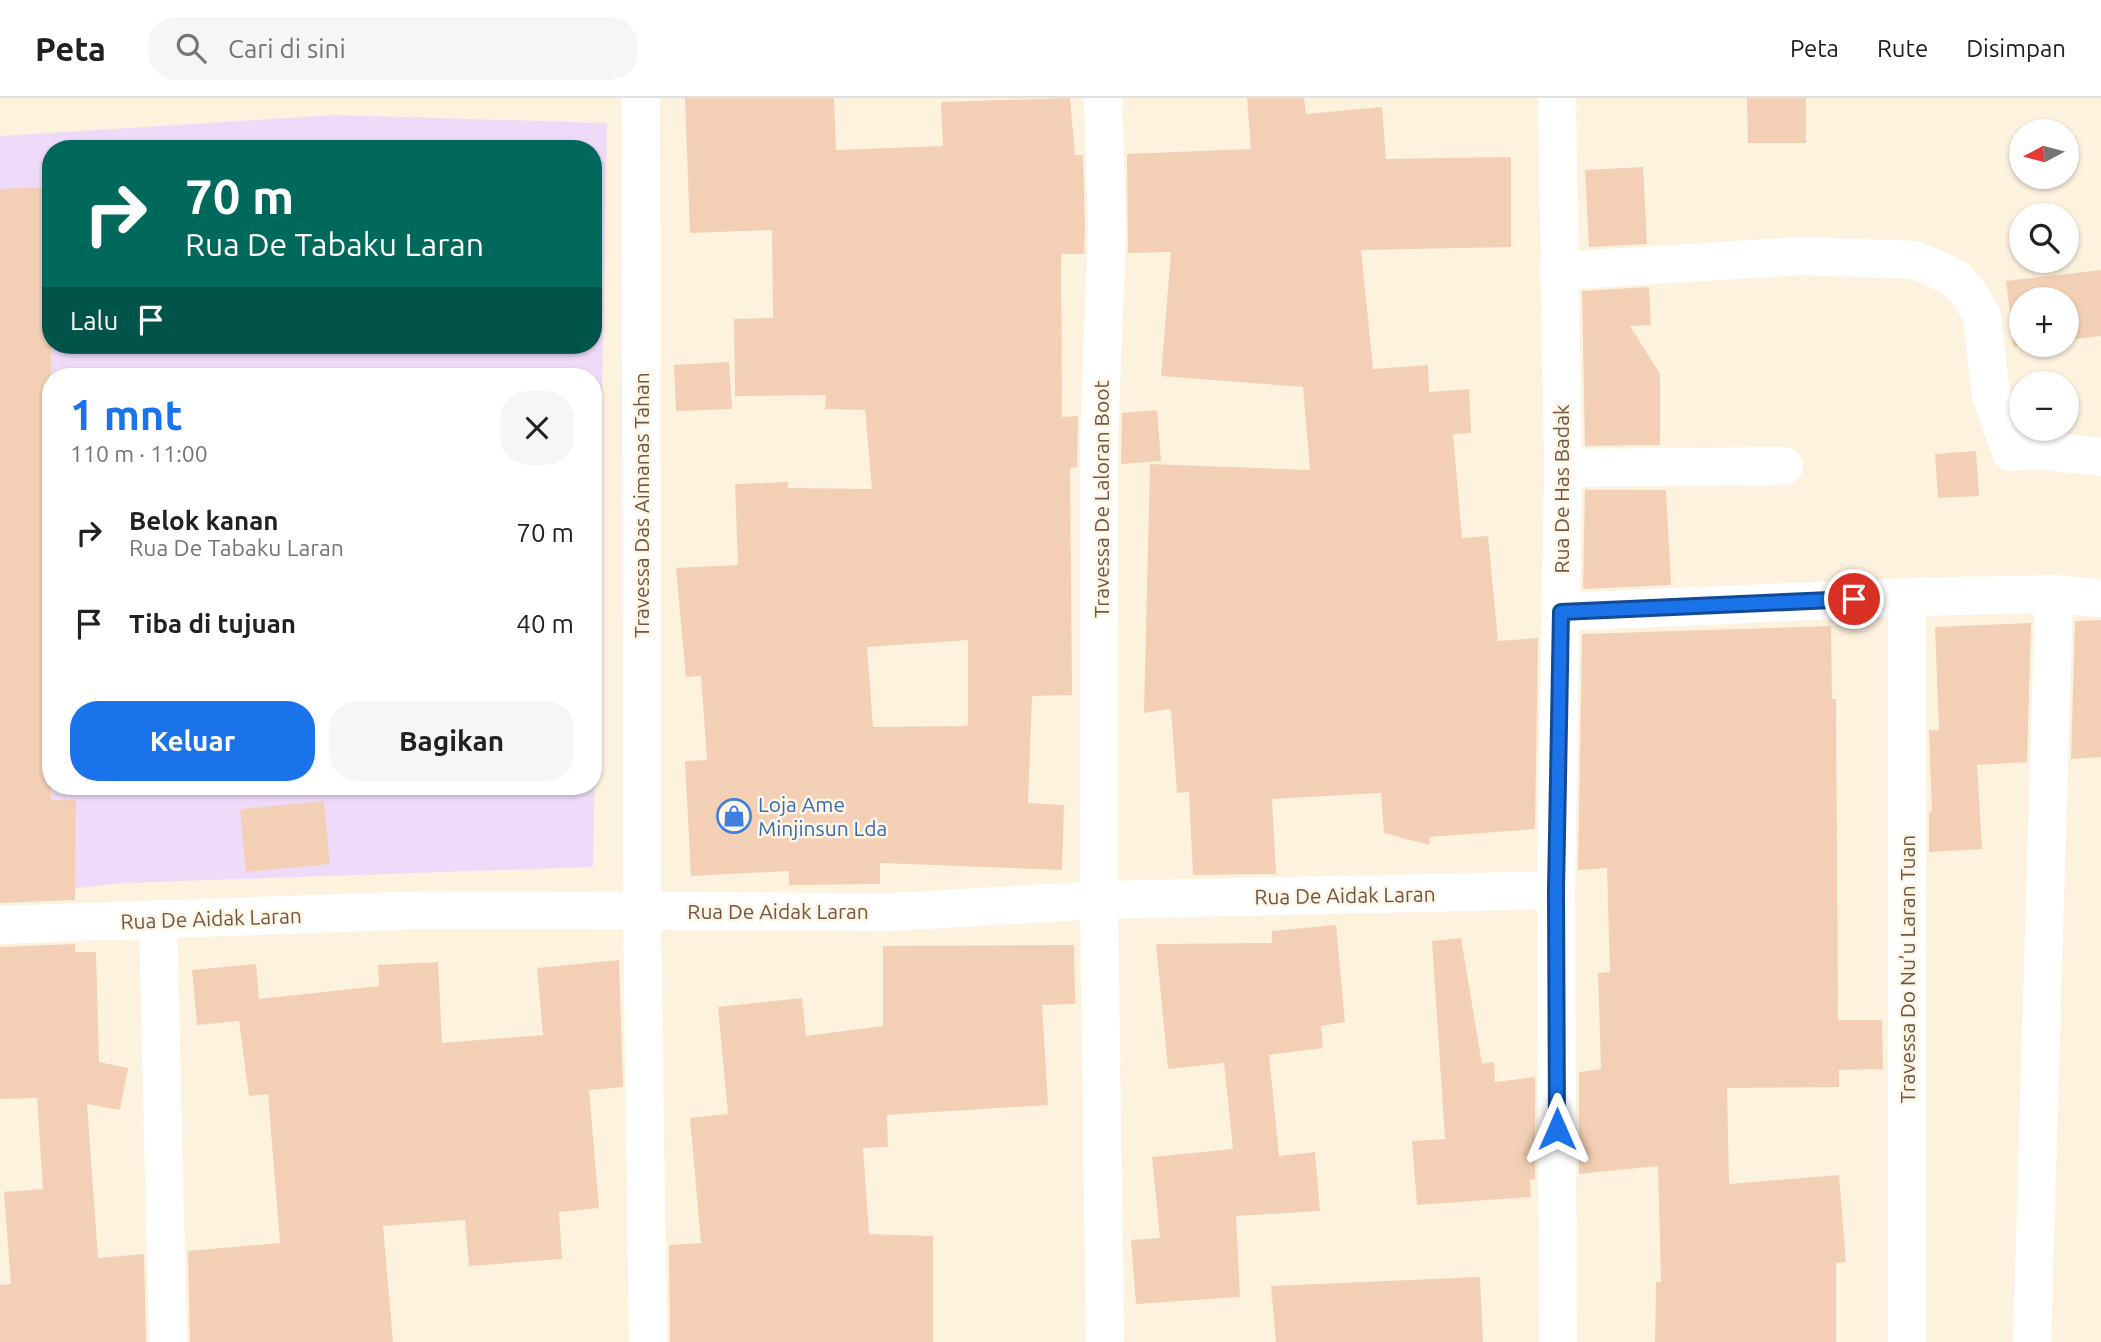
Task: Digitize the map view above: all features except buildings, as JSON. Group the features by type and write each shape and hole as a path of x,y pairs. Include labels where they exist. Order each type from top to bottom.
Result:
{"street":[{"name":"Travessa Das Aimanas Tahan","path":"640,98 642,911 648,1342"},
{"name":"Travessa De Laloran Boot","path":"1103,98 1107,228 1099,441 1099,900 1105,1342"},
{"name":"Rua De Has Badak","path":"1558,98 1558,271 1563,468 1556,890 1558,1342"},
{"path":"1558,271 1801,256 1915,260 1955,278 1970,295 1982,316 1991,396 2011,452 2035,450 2101,457"},
{"path":"1563,468 1784,466"},
{"path":"1561,612 1907,597 2054,594 2101,598"},
{"path":"2032,1342 2054,594"},
{"name":"Travessa Do Nu’u Laran Tuan","path":"1907,597 1907,1342"},
{"name":"Rua De Aidak Laran","path":"0,925 427,910 891,912 1099,900 1556,890"},
{"path":"158,919 168,1342"}],"shaded area":[{"path":"334,115 607,123 602,389 602,368 42,368 42,795 594,795 593,867 123,883 0,897 0,136"}],"place":[{"name":"Loja Ame Minjinsun Lda","path":"734,816"}],"route":[{"path":"1557,1129 1556,890 1561,612 1854,599"}]}
